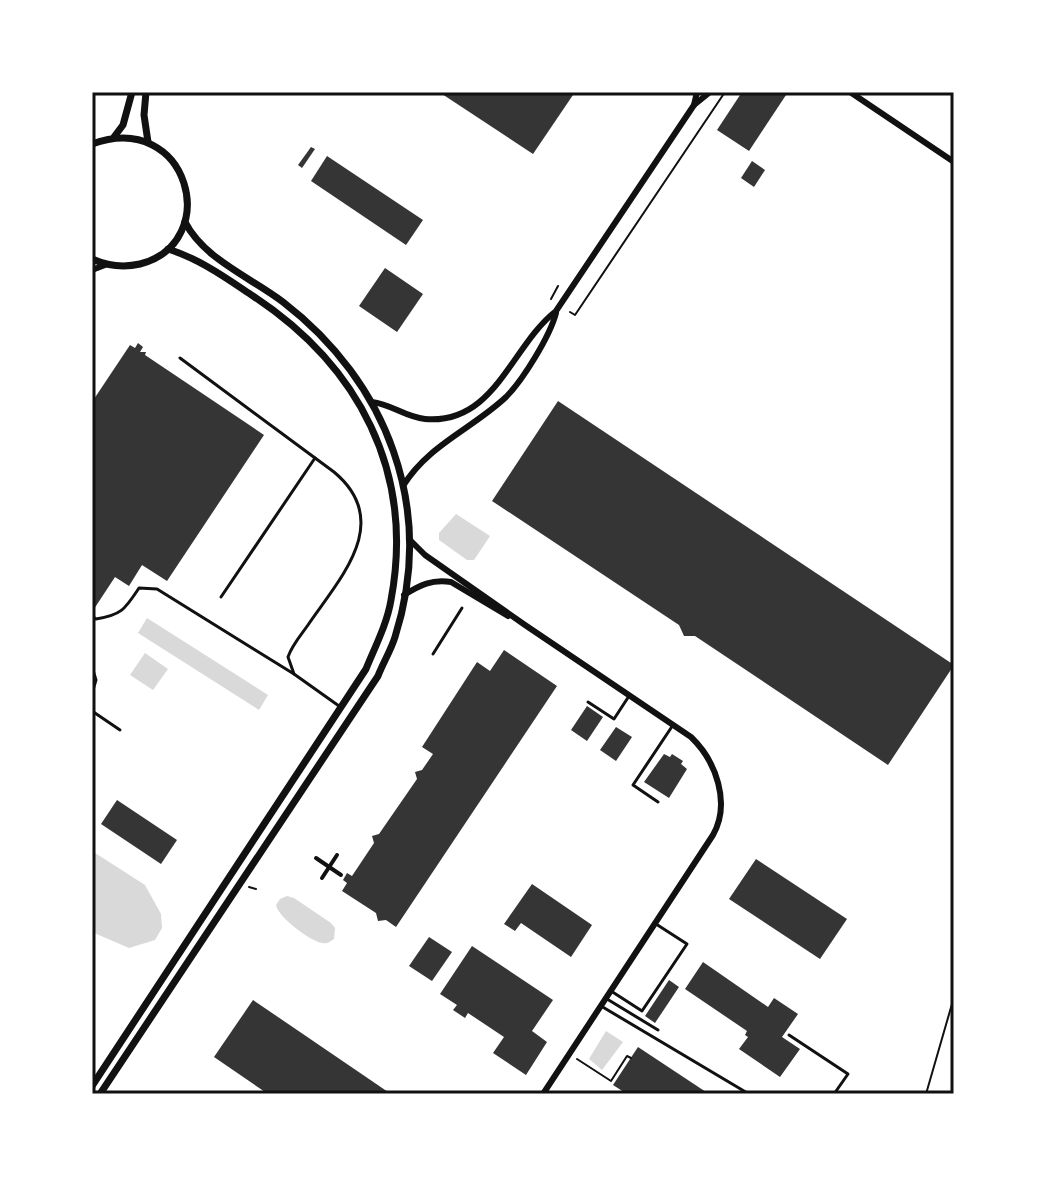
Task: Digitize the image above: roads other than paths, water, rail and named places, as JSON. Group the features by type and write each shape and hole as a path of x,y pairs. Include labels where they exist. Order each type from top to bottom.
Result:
{"street":[{"path":"114,137 123,125 132,92"},
{"path":"146,92 144,115 148,142"},
{"path":"694,105 697,92"},
{"path":"372,402 420,419 451,417 467,411 496,387 539,324 558,308 694,105 710,92"},
{"path":"850,92 954,162"},
{"path":"92,144 114,137 132,137 148,142 164,152 181,175 188,203 185,222 178,236 168,249 149,261 127,267 105,265 92,259"},
{"path":"100,1094 378,676 395,638 404,595 409,539 403,486 387,431 372,402 352,370 327,341 282,302 203,246 185,222"},
{"path":"92,1086 342,708 366,669 391,602 395,537 393,501 385,461 343,377 313,343 272,308 206,265 168,249"},
{"path":"92,270 105,265"},
{"path":"403,486 415,467 427,456 505,398 551,332 558,308"},
{"path":"409,539 425,555 691,737 708,757 719,787 720,818 713,835 543,1094"},
{"path":"404,595 431,582 451,582 525,625"},
{"path":"322,878 337,855"},
{"path":"316,858 341,875"}],"lane":[{"path":"180,358 347,482 355,496 362,518 359,540 352,559 290,651 289,664 294,674"},
{"path":"221,597 315,458"},
{"path":"92,616 96,619 113,617 123,611 139,588 157,589 294,674 342,708"},
{"path":"433,654 462,608"},
{"path":"92,667 96,680 92,693"},
{"path":"588,702 614,719 629,696"},
{"path":"92,711 120,730"},
{"path":"658,802 633,785 673,725"},
{"path":"608,995 642,1011 680,956 687,944 656,924"},
{"path":"608,995 658,1030"},
{"path":"601,1006 749,1094"},
{"path":"789,1035 848,1074 834,1094"}]}
